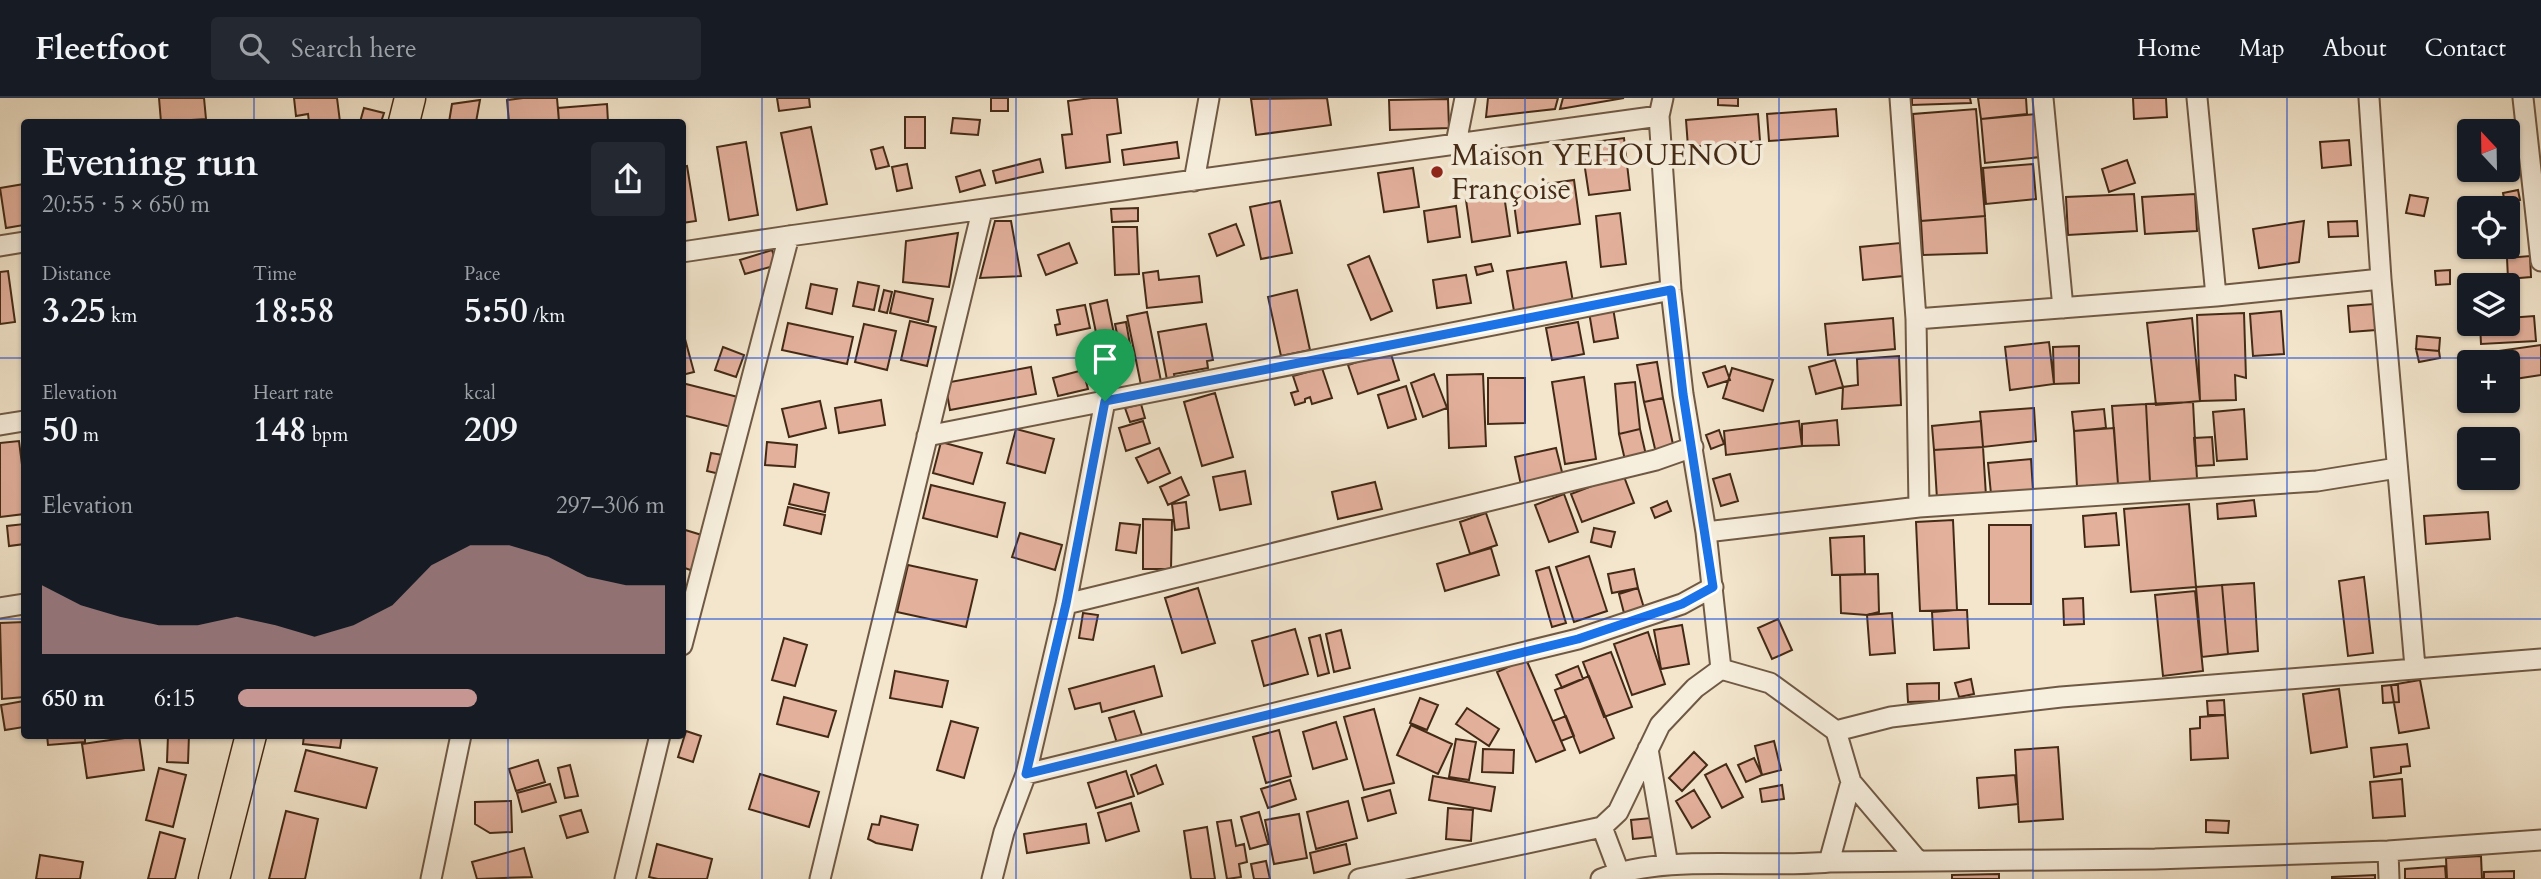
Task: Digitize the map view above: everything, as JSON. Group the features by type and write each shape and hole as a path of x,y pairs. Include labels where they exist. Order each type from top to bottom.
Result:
{"main road":[{"path":"405,119 410,98"},
{"path":"214,879 250,739"}],"street":[{"path":"1194,181 1209,98"},
{"path":"1457,144 1465,98"},
{"path":"1900,98 1916,319 1919,507"},
{"path":"2043,98 2063,308"},
{"path":"2197,98 2216,296"},
{"path":"2369,98 2381,279 2416,667"},
{"path":"2523,98 2541,261"},
{"path":"686,252 1457,144 1661,107 1671,290 1683,394 1706,532 1721,669"},
{"path":"820,879 982,211"},
{"path":"686,630 789,236"},
{"path":"0,246 21,242"},
{"path":"1916,319 2216,296 2381,279"},
{"path":"927,436 1671,290"},
{"path":"992,879 1004,832 1026,774 1066,604 1105,401"},
{"path":"0,425 21,422"},
{"path":"1066,604 1647,463 1693,447"},
{"path":"1706,532 1919,507 2317,481 2397,468"},
{"path":"1026,774 1578,639 1682,604 1713,587"},
{"path":"0,608 21,604"},
{"path":"1836,731 1891,717 2061,697 2541,659"},
{"path":"1721,669 1770,683 1836,731 1851,782 1918,861"},
{"path":"1364,878 1602,827 1618,812 1660,725 1695,688 1721,669"},
{"path":"431,879 460,739"},
{"path":"625,879 659,739"},
{"path":"1648,749 1668,865"},
{"path":"1829,862 1851,782"},
{"path":"1602,827 1619,872"},
{"path":"1601,879 1619,872 1668,865 1793,872 1829,862 2155,859 2388,851 2541,840"},
{"path":"2388,851 2389,879"}],"building":[{"path":"159,98 204,98 206,119 161,119"},
{"path":"294,98 337,98 340,119 309,119 308,114 296,116"},
{"path":"557,98 559,119 509,119 507,100"},
{"path":"777,98 809,98 810,107 779,111"},
{"path":"991,98 1008,98 1008,111 991,111"},
{"path":"1117,98 1121,133 1107,135 1110,162 1066,168 1062,135 1072,134 1068,101"},
{"path":"1327,98 1331,125 1256,135 1251,99"},
{"path":"1488,98 1558,98 1555,109 1486,117"},
{"path":"1563,98 1624,98 1560,109"},
{"path":"1718,98 1738,98 1738,106 1718,105"},
{"path":"1912,98 1970,98 1971,103 1912,105"},
{"path":"1978,98 2026,98 2027,114 1981,119"},
{"path":"2133,98 2166,98 2167,117 2134,119"},
{"path":"1448,99 1449,128 1390,130 1389,100"},
{"path":"480,100 477,119 450,119 452,104"},
{"path":"607,104 608,119 559,119 558,108"},
{"path":"364,108 384,113 382,119 361,119"},
{"path":"1836,109 1838,136 1769,141 1767,114"},
{"path":"1976,109 1985,216 1921,221 1913,114"},
{"path":"1758,114 1760,141 1688,147 1686,120"},
{"path":"2036,114 2040,157 1985,163 1981,119"},
{"path":"905,117 925,117 925,148 905,148"},
{"path":"953,118 980,120 978,135 951,133"},
{"path":"811,127 827,204 797,210 781,133"},
{"path":"1624,138 1630,190 1589,195 1583,155 1580,156 1578,144"},
{"path":"2349,140 2351,165 2322,168 2320,142"},
{"path":"746,142 758,215 729,220 717,147"},
{"path":"1177,142 1179,158 1124,165 1122,150"},
{"path":"883,147 889,166 876,169 871,150"},
{"path":"1040,159 1043,172 996,183 993,171"},
{"path":"2127,160 2135,183 2109,192 2102,169"},
{"path":"907,164 912,188 897,191 892,167"},
{"path":"2033,164 2036,199 1986,204 1983,168"},
{"path":"686,166 696,221 686,222"},
{"path":"1413,168 1419,207 1384,212 1378,173"},
{"path":"980,170 985,185 960,192 956,177"},
{"path":"1574,180 1580,224 1518,233 1512,189"},
{"path":"21,184 21,226 6,228 0,188"},
{"path":"2518,190 2519,196 2504,196 2503,193"},
{"path":"2134,194 2137,231 2068,235 2066,197"},
{"path":"2195,194 2197,231 2145,234 2142,197"},
{"path":"1504,195 1510,236 1472,242 1466,200"},
{"path":"2410,195 2428,198 2424,216 2406,213"},
{"path":"1280,201 1292,253 1261,259 1250,207"},
{"path":"1456,206 1460,237 1428,242 1424,211"},
{"path":"1138,208 1138,221 1112,222 1111,209"},
{"path":"1620,213 1626,264 1601,267 1596,216"},
{"path":"1985,216 1987,253 1923,255 1921,221"},
{"path":"995,221 1011,221 1021,276 980,278"},
{"path":"2304,221 2299,262 2259,268 2253,229"},
{"path":"2357,221 2358,236 2329,237 2328,222"},
{"path":"1236,224 1244,245 1217,256 1209,234"},
{"path":"1113,227 1137,227 1139,274 1115,275"},
{"path":"958,233 949,287 903,282 906,241"},
{"path":"1069,243 1077,263 1046,275 1038,255"},
{"path":"1900,243 1903,276 1863,280 1860,247"},
{"path":"772,250 777,265 745,274 740,260"},
{"path":"1369,256 1392,311 1371,320 1348,265"},
{"path":"2530,256 2531,277 2520,278 2520,273 2508,273 2507,259 2520,259"},
{"path":"1566,262 1573,302 1514,311 1507,271"},
{"path":"1491,264 1493,271 1477,275 1475,267"},
{"path":"2450,270 2450,284 2436,285 2435,271"},
{"path":"8,271 15,322 0,324 0,272"},
{"path":"1158,271 1159,280 1199,276 1202,302 1147,308 1143,273"},
{"path":"1466,275 1471,303 1437,308 1433,280"},
{"path":"858,282 879,286 874,310 853,306"},
{"path":"811,284 837,289 832,314 806,308"},
{"path":"884,290 892,292 887,313 879,311"},
{"path":"1297,290 1310,350 1281,356 1268,297"},
{"path":"895,291 933,299 928,322 890,313"},
{"path":"1107,300 1119,358 1102,361 1090,304"},
{"path":"2374,304 2376,330 2350,332 2348,306"},
{"path":"1085,305 1090,328 1057,335 1055,325 1060,324 1057,310"},
{"path":"1613,308 1618,338 1594,342 1589,312"},
{"path":"2281,311 2284,354 2253,356 2250,314"},
{"path":"1147,312 1161,381 1141,385 1127,316"},
{"path":"2244,313 2246,378 2235,375 2236,400 2200,401 2197,315"},
{"path":"2534,316 2536,341 2481,344 2481,336 2520,336 2520,317"},
{"path":"1893,318 1895,349 1828,355 1825,324"},
{"path":"2192,318 2200,401 2156,405 2147,323"},
{"path":"910,321 936,327 927,366 901,360"},
{"path":"1126,322 1133,361 1123,363 1115,324"},
{"path":"1578,322 1584,354 1552,360 1546,328"},
{"path":"788,323 853,337 847,364 782,350"},
{"path":"864,324 896,331 887,370 855,362"},
{"path":"1206,324 1213,360 1207,361 1208,368 1174,374 1175,379 1167,380 1158,332"},
{"path":"2417,336 2440,338 2439,351 2416,349"},
{"path":"2049,342 2054,384 2010,390 2005,347"},
{"path":"686,343 694,372 686,374"},
{"path":"2541,345 2541,375 2520,378 2520,350 2505,350"},
{"path":"2079,346 2079,383 2054,384 2053,347"},
{"path":"723,347 744,355 736,377 715,370"},
{"path":"2416,349 2439,351 2440,358 2419,362"},
{"path":"1390,351 1399,380 1358,394 1348,365"},
{"path":"1899,356 1901,405 1842,409 1843,387 1858,385 1857,359"},
{"path":"1835,360 1843,387 1816,394 1809,367"},
{"path":"1657,362 1663,398 1644,402 1637,365"},
{"path":"1725,366 1730,380 1708,387 1703,373"},
{"path":"1031,367 1036,394 950,410 945,383"},
{"path":"1322,368 1332,398 1312,404 1310,397 1295,405 1291,393 1298,391 1293,376"},
{"path":"1732,368 1773,380 1763,411 1723,398"},
{"path":"1083,370 1088,389 1058,396 1053,378"},
{"path":"1434,374 1447,408 1423,417 1411,383"},
{"path":"1483,374 1486,446 1449,448 1447,375"},
{"path":"1584,377 1596,459 1565,464 1552,382"},
{"path":"1488,378 1525,378 1525,423 1488,424"},
{"path":"1635,382 1640,429 1619,434 1615,384"},
{"path":"686,384 738,397 731,427 686,416"},
{"path":"1406,386 1416,419 1388,428 1378,395"},
{"path":"1215,393 1233,457 1202,466 1184,402"},
{"path":"1663,398 1674,449 1656,453 1644,402"},
{"path":"881,400 885,425 839,433 835,408"},
{"path":"820,401 826,428 789,437 782,409"},
{"path":"2193,402 2197,479 2150,482 2146,404"},
{"path":"1141,404 1145,418 1130,422 1125,408"},
{"path":"2146,404 2150,482 2118,484 2112,406"},
{"path":"2034,408 2036,441 1983,447 1980,412"},
{"path":"2104,409 2106,428 2074,431 2072,412"},
{"path":"2244,409 2247,459 2217,461 2213,412"},
{"path":"1837,420 1839,445 1802,446 1802,424"},
{"path":"1143,421 1150,443 1126,451 1119,428"},
{"path":"1799,421 1802,446 1726,455 1724,431"},
{"path":"1981,421 1983,447 1934,450 1932,426"},
{"path":"2114,428 2118,484 2077,487 2074,431"},
{"path":"1016,429 1054,439 1045,473 1007,463"},
{"path":"1640,429 1646,455 1625,460 1619,434"},
{"path":"1719,430 1724,444 1711,449 1706,435"},
{"path":"2212,437 2214,465 2196,466 2194,438"},
{"path":"19,441 21,514 0,517 0,443"},
{"path":"767,442 797,445 795,467 765,465"},
{"path":"941,442 982,453 973,484 933,473"},
{"path":"1983,447 1986,496 1937,499 1934,450"},
{"path":"1159,448 1170,473 1148,483 1136,458"},
{"path":"1556,448 1563,476 1521,485 1515,457"},
{"path":"711,453 723,455 720,474 707,471"},
{"path":"2031,459 2033,490 1991,494 1988,463"},
{"path":"1245,471 1251,504 1220,510 1213,477"},
{"path":"1623,474 1634,503 1582,522 1571,494"},
{"path":"1730,474 1738,501 1721,506 1713,479"},
{"path":"1181,477 1189,495 1168,505 1160,487"},
{"path":"1375,482 1382,509 1338,519 1332,492"},
{"path":"794,484 829,493 825,512 789,504"},
{"path":"931,485 1005,503 997,537 923,518"},
{"path":"1564,494 1578,532 1549,542 1535,505"},
{"path":"2254,500 2256,516 2218,519 2217,504"},
{"path":"1667,501 1671,511 1655,518 1651,508"},
{"path":"1186,502 1189,528 1175,530 1172,504"},
{"path":"2189,504 2196,587 2131,592 2124,509"},
{"path":"788,507 825,515 821,534 784,525"},
{"path":"2488,512 2490,539 2426,544 2424,516"},
{"path":"1486,513 1497,545 1470,554 1460,522"},
{"path":"2116,513 2119,545 2085,547 2083,516"},
{"path":"1143,519 1172,520 1171,569 1143,569"},
{"path":"1953,520 1957,610 1920,611 1916,522"},
{"path":"1120,523 1140,525 1136,553 1116,550"},
{"path":"21,524 21,544 9,546 7,526"},
{"path":"1989,525 2031,525 2031,604 1989,604"},
{"path":"1594,528 1615,532 1611,547 1591,542"},
{"path":"686,530 705,536 693,571 686,568"},
{"path":"1020,533 1062,545 1055,570 1012,557"},
{"path":"1864,536 1865,574 1832,575 1830,538"},
{"path":"1491,548 1499,575 1445,591 1437,564"},
{"path":"1589,556 1607,611 1574,622 1556,567"},
{"path":"908,565 977,580 966,627 897,612"},
{"path":"1549,567 1566,623 1552,627 1536,571"},
{"path":"1634,569 1638,588 1612,593 1608,574"},
{"path":"1878,574 1879,612 1867,615 1841,613 1840,575"},
{"path":"2364,577 2373,653 2348,656 2339,581"},
{"path":"2254,583 2258,651 2228,654 2222,585"},
{"path":"2222,585 2228,654 2202,657 2196,587"},
{"path":"1198,588 1215,643 1182,653 1165,598"},
{"path":"1638,588 1644,608 1624,613 1619,594"},
{"path":"2195,591 2203,671 2163,676 2155,595"},
{"path":"2083,598 2084,624 2064,625 2063,599"},
{"path":"1967,610 1969,648 1934,650 1932,612"},
{"path":"1083,613 1098,615 1093,640 1079,638"},
{"path":"1892,613 1895,653 1870,655 1867,615"},
{"path":"1778,619 1792,650 1772,659 1758,628"},
{"path":"21,622 21,697 2,699 0,623"},
{"path":"1682,625 1689,664 1661,669 1654,630"},
{"path":"1295,629 1308,674 1264,686 1252,641"},
{"path":"1341,630 1350,668 1334,672 1326,634"},
{"path":"1648,632 1665,684 1632,695 1614,644"},
{"path":"1320,635 1329,673 1318,676 1309,638"},
{"path":"784,638 807,645 795,686 772,680"},
{"path":"1611,652 1632,707 1604,717 1583,662"},
{"path":"1526,659 1565,750 1536,762 1497,672"},
{"path":"1154,666 1162,696 1102,712 1100,703 1075,709 1069,689"},
{"path":"1578,666 1583,679 1562,688 1556,675"},
{"path":"895,671 948,681 942,707 890,698"},
{"path":"1589,676 1614,738 1580,753 1555,690"},
{"path":"1971,679 1974,694 1959,697 1955,683"},
{"path":"2420,680 2429,728 2399,733 2391,685"},
{"path":"1939,683 1939,701 1908,702 1907,684"},
{"path":"2398,685 2399,702 2383,703 2382,686"},
{"path":"2339,689 2347,747 2311,753 2303,694"},
{"path":"784,697 836,711 828,737 777,724"},
{"path":"1420,698 1438,705 1427,730 1410,723"},
{"path":"2224,700 2225,715 2208,715 2207,701"},
{"path":"21,702 21,727 5,730 1,705"},
{"path":"1467,708 1499,729 1489,746 1456,724"},
{"path":"1374,709 1394,783 1364,790 1344,717"},
{"path":"1134,711 1142,735 1117,743 1109,718"},
{"path":"2225,715 2228,758 2191,760 2190,729 2200,728 2200,717"},
{"path":"1566,716 1574,736 1561,741 1553,721"},
{"path":"951,721 978,728 964,778 937,770"},
{"path":"1336,722 1347,759 1313,769 1303,732"},
{"path":"1411,725 1452,744 1438,774 1397,755"},
{"path":"1279,730 1291,776 1266,783 1253,737"},
{"path":"686,731 701,736 693,762 678,757 684,739 686,739"},
{"path":"47,739 85,739 85,742 48,745"},
{"path":"139,739 144,770 87,778 82,744"},
{"path":"168,739 189,739 188,763 167,762"},
{"path":"304,739 341,739 340,748 303,744"},
{"path":"1456,739 1476,742 1469,780 1449,777"},
{"path":"1774,741 1781,770 1762,775 1755,746"},
{"path":"2407,744 2410,766 2401,767 2401,773 2374,777 2371,748"},
{"path":"2058,747 2063,819 2019,822 2015,750"},
{"path":"1483,749 1514,750 1513,773 1482,772"},
{"path":"306,750 377,768 366,808 295,791"},
{"path":"1694,752 1707,765 1682,791 1669,778"},
{"path":"1754,758 1762,775 1746,782 1738,765"},
{"path":"538,760 545,782 516,791 509,769"},
{"path":"1726,764 1743,797 1722,808 1705,775"},
{"path":"570,765 578,796 565,798 558,768"},
{"path":"1156,765 1163,784 1138,794 1131,775"},
{"path":"159,768 186,775 173,827 146,820"},
{"path":"1126,771 1134,796 1096,808 1088,783"},
{"path":"760,774 819,792 809,827 749,809"},
{"path":"2015,775 2018,804 1979,808 1977,778"},
{"path":"1433,776 1495,787 1491,811 1429,800"},
{"path":"2402,779 2405,816 2373,818 2370,782"},
{"path":"1290,780 1296,799 1268,808 1261,789"},
{"path":"550,784 556,802 522,812 517,793"},
{"path":"1782,785 1784,799 1762,802 1760,789"},
{"path":"1390,790 1396,813 1368,821 1362,798"},
{"path":"1694,790 1710,817 1692,828 1676,801"},
{"path":"511,801 512,832 490,833 475,824 475,802"},
{"path":"1348,801 1357,838 1316,849 1307,812"},
{"path":"1131,803 1139,831 1106,841 1098,813"},
{"path":"1448,808 1473,810 1471,841 1446,839"},
{"path":"581,810 588,832 567,838 560,816"},
{"path":"286,811 318,819 305,879 269,879"},
{"path":"1259,812 1268,844 1250,849 1241,817"},
{"path":"1299,814 1307,858 1274,864 1265,820"},
{"path":"881,816 918,825 912,850 868,839 872,824 879,825"},
{"path":"1651,818 1653,837 1633,839 1631,820"},
{"path":"1231,820 1236,846 1244,844 1247,862 1239,864 1241,877 1227,879 1217,822"},
{"path":"2206,820 2229,821 2228,833 2206,832"},
{"path":"1086,824 1089,843 1027,853 1024,834"},
{"path":"1207,827 1215,879 1191,879 1184,831"},
{"path":"160,832 185,839 175,879 148,879"},
{"path":"657,844 712,859 707,879 649,877"},
{"path":"1346,844 1350,864 1314,873 1310,853"},
{"path":"524,848 532,877 477,879 472,862"},
{"path":"40,855 83,862 80,879 36,879"},
{"path":"2481,856 2482,879 2447,879 2446,858"},
{"path":"1266,861 1270,879 1254,879 1251,864"},
{"path":"2445,866 2446,879 2405,879 2405,869"},
{"path":"2514,871 2514,879 2484,879 2484,872"},
{"path":"1999,874 1999,879 1952,879 1952,875"},
{"path":"2375,875 2375,879 2332,879 2332,877"}],"place":[{"name":"Maison YEHOUENOU Françoise","path":"1437,172"}],"route":[{"path":"1671,290 1683,394 1713,587 1682,604 1578,639 1026,774 1066,604 1105,401 1671,290"}]}
